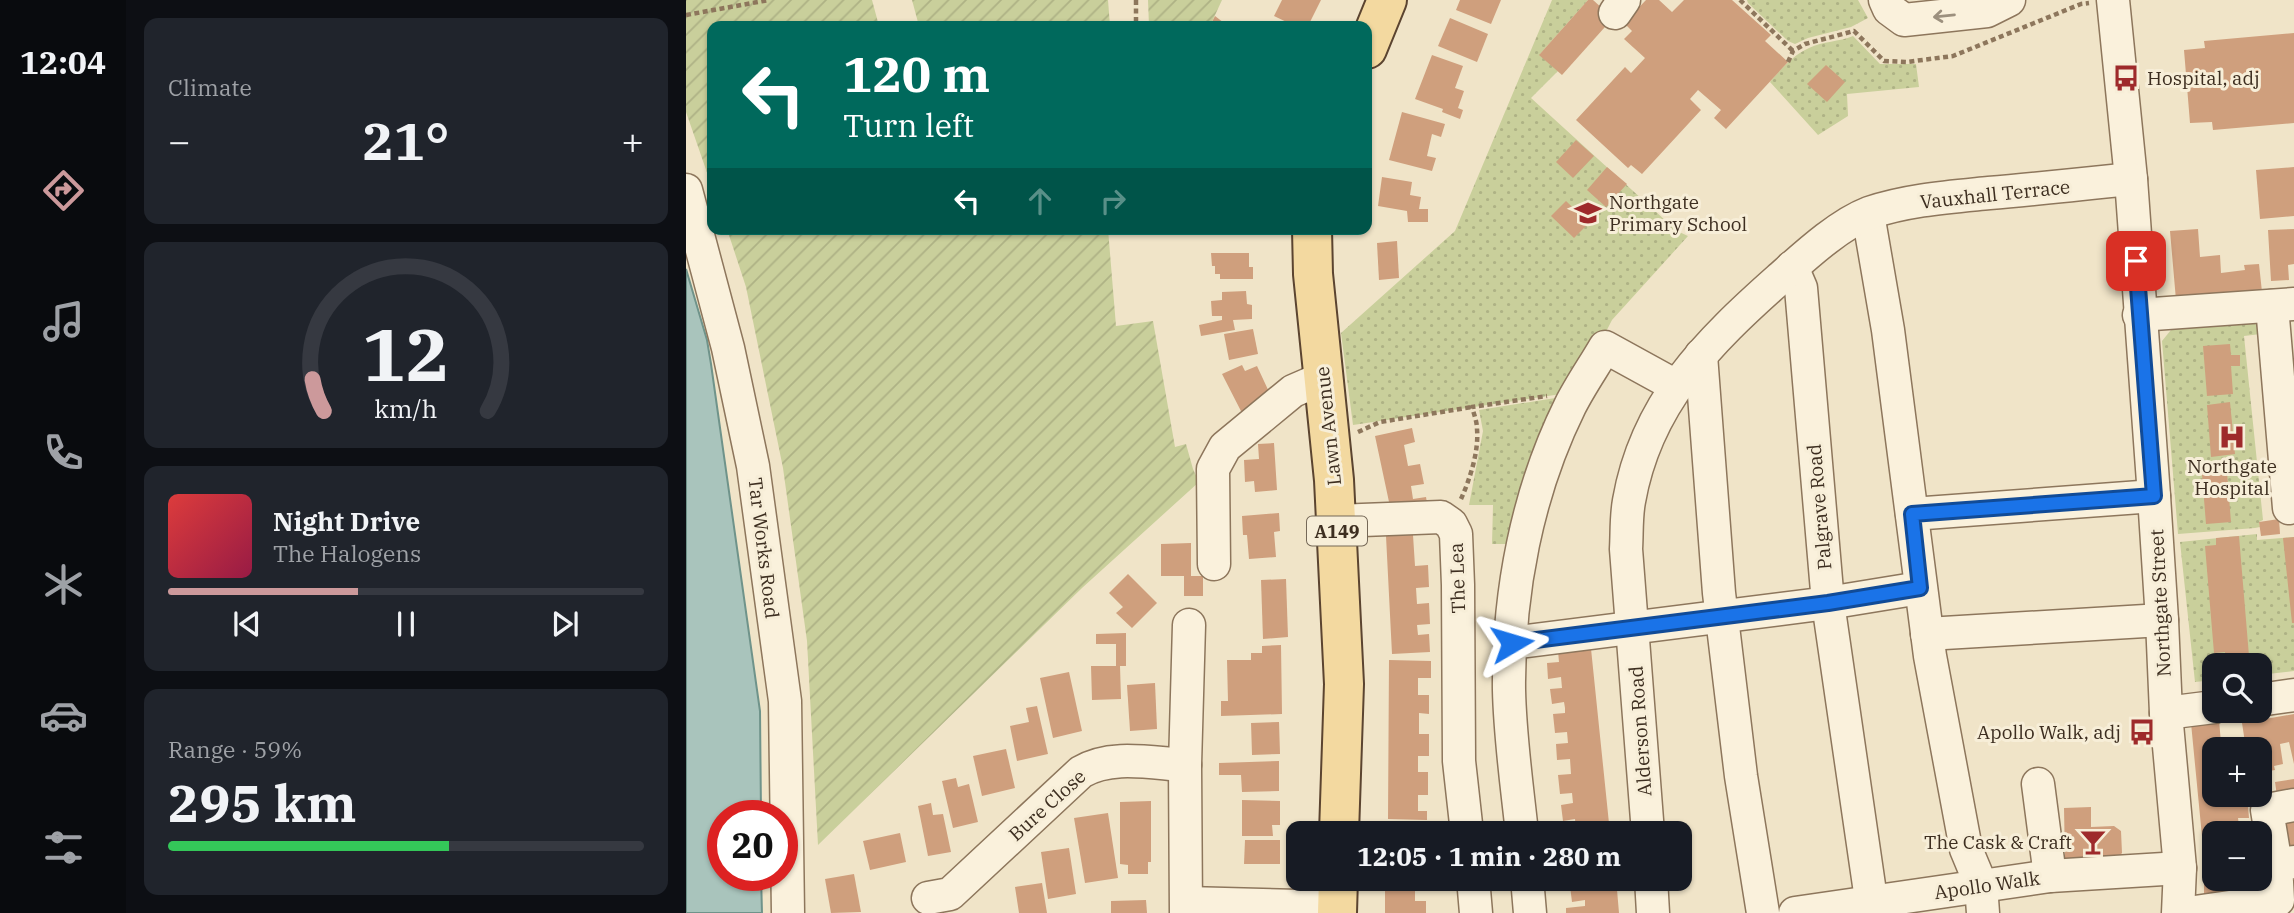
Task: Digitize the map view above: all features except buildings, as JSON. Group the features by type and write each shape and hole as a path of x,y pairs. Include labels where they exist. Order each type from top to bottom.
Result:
{"main road":[{"path":"1372,37 1387,0"},
{"name":"Lawn Avenue","path":"1312,235 1313,274 1334,480 1344,684 1339,821"}],"street":[{"path":"1885,0 1889,9 1904,20 1987,11 2009,0"},
{"name":"Northgate Street","path":"2113,0 2131,179 2154,496 2166,713 2180,868 2178,913"},
{"name":"Vauxhall Terrace","path":"1793,267 1843,228 1868,214 1924,200 2131,179"},
{"name":"Tar Works Road","path":"686,190 729,348 753,466 785,701 788,913"},
{"path":"1868,214 1888,330 1927,634 1966,849 1982,899"},
{"name":"Alderson Road","path":"1647,821 1626,549 1628,503 1640,454 1661,408 1701,355 1731,321 1793,267"},
{"name":"Palgrave Road","path":"1793,267 1801,288 1828,603 1872,907"},
{"path":"2139,315 2283,304 2289,508"},
{"path":"1521,821 1509,689 1519,558 1533,502 1553,442 1605,347 1676,386"},
{"path":"1701,355 1723,617 1741,776 1763,913"},
{"path":"1214,564 1213,469 1225,447 1293,391 1323,378"},
{"path":"1912,514 2154,496"},
{"name":"The Lea","path":"1336,521 1441,517 1451,524 1456,534 1459,761 1466,821"},
{"path":"1512,643 1828,603 1920,588"},
{"path":"1927,634 2162,620"},
{"path":"1180,643 1187,908 1337,899"},
{"path":"2272,698 2294,695"},
{"path":"2166,713 2202,708"},
{"name":"Bure Close","path":"928,898 950,894 1080,772 1093,765 1107,761 1185,765"},
{"path":"2038,784 2050,876"},
{"path":"2188,913 2278,900 2285,864 2267,810 2294,805"},
{"name":"Apollo Walk","path":"1795,913 1982,899 2050,876 2180,868"},
{"path":"1474,891 1476,913"},
{"path":"1528,891 1530,913"},
{"path":"1652,891 1653,913"}],"path":[{"path":"686,15 769,0"},
{"path":"1136,0 1136,21"},
{"path":"1740,0 1793,51"},
{"path":"1350,436 1380,422 1579,391"},
{"path":"1451,524 1468,485 1476,449 1477,429 1472,407"}],"green space":[{"path":"686,0 872,0 878,21 707,21 707,173 686,112"},
{"path":"912,0 1108,0 1110,21 918,21"},
{"path":"1148,0 1222,0 1212,21 1149,21"},
{"path":"1552,0 1588,0 1540,54 1558,71 1531,98 1677,231 1688,236 1612,320 1575,392 1353,425 1341,333 1455,231"},
{"path":"1747,0 1858,0 1868,18 1851,27 1795,44 1788,41"},
{"path":"1853,36 1880,64 1916,64 1919,87 1847,94 1848,116 1818,135 1770,82 1803,51"},
{"path":"729,235 1108,235 1116,326 1153,321 1175,447 1186,444 1199,482 1082,588 818,845 807,641 783,468 746,287"},
{"path":"2257,315 2269,333 2244,336 2263,520 2259,522 2260,527 2255,528 2178,534 2162,341 2175,325"},
{"path":"1568,396 1522,544 1492,544 1493,505 1469,505 1483,431 1479,410"},
{"path":"2257,534 2257,540 2294,537 2294,671 2272,674 2272,653 2202,653 2202,681 2195,682 2180,542"}],"water":[{"path":"686,269 707,340 760,711 761,800 707,800 707,891 761,891 762,913 686,913"}],"place":[{"name":"Hospital, adj","path":"2126,78"},
{"name":"Northgate Primary School","path":"1588,213"},
{"name":"Northgate Hospital","path":"2232,437"},
{"name":"Apollo Walk, adj","path":"2142,732"},
{"name":"The Cask & Craft","path":"2093,842"}],"route":[{"path":"1512,643 1828,603 1920,588 1912,514 2154,496 2136,261"}]}
